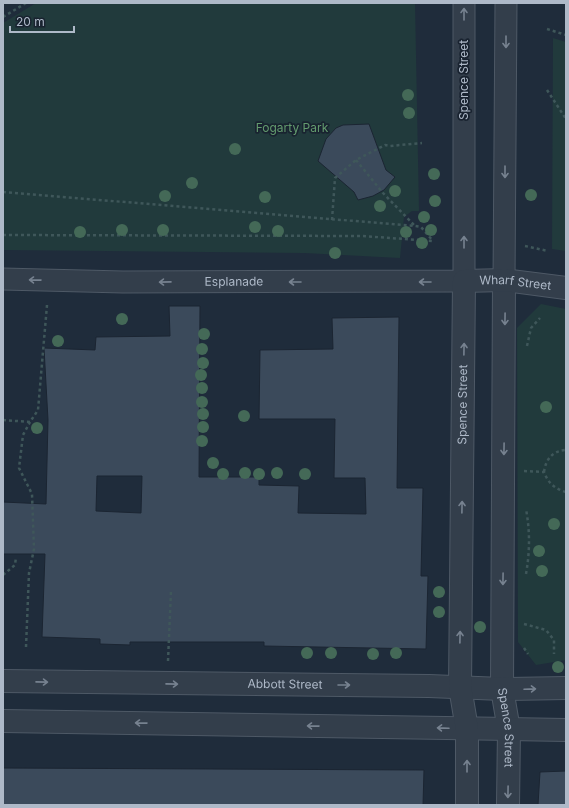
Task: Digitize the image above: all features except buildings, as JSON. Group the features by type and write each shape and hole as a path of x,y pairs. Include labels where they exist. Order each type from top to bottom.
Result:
{"street":[{"name":"Spence Street","path":"464,3 464,281 460,687 467,729 467,805"},
{"name":"Spence Street","path":"506,3 502,689 509,730 508,805"},
{"name":"Esplanade","path":"3,279 123,282 464,281"},
{"name":"Wharf Street","path":"464,281 504,280 566,288"},
{"name":"Abbott Street","path":"3,681 460,687 502,689 566,688"},
{"path":"3,721 566,730"}],"path":[{"path":"3,17 26,3"},
{"path":"547,29 566,35"},
{"path":"547,90 566,119"},
{"path":"332,220 335,178 356,160 385,145 390,146 422,143"},
{"path":"356,160 383,193 415,226"},
{"path":"3,192 332,220 421,226 433,241 362,236 3,235"},
{"path":"26,647 29,573 34,549 32,494 19,468 23,435 38,410 47,305"},
{"path":"3,420 30,422"},
{"path":"566,450 554,453 549,458 544,472 550,484 558,490 566,492"},
{"path":"522,471 544,472"},
{"path":"3,575 14,565 16,557"},
{"path":"168,684 171,591"},
{"path":"523,623 546,630 554,640 554,654"}],"green space":[{"name":"Fogarty Park","path":"36,3 415,3 419,211 412,211 404,217 400,258 304,253 3,250 3,23"},
{"path":"553,38 566,42 566,251 552,249"},
{"path":"541,304 566,309 566,660 536,665 518,642 517,328"}]}
